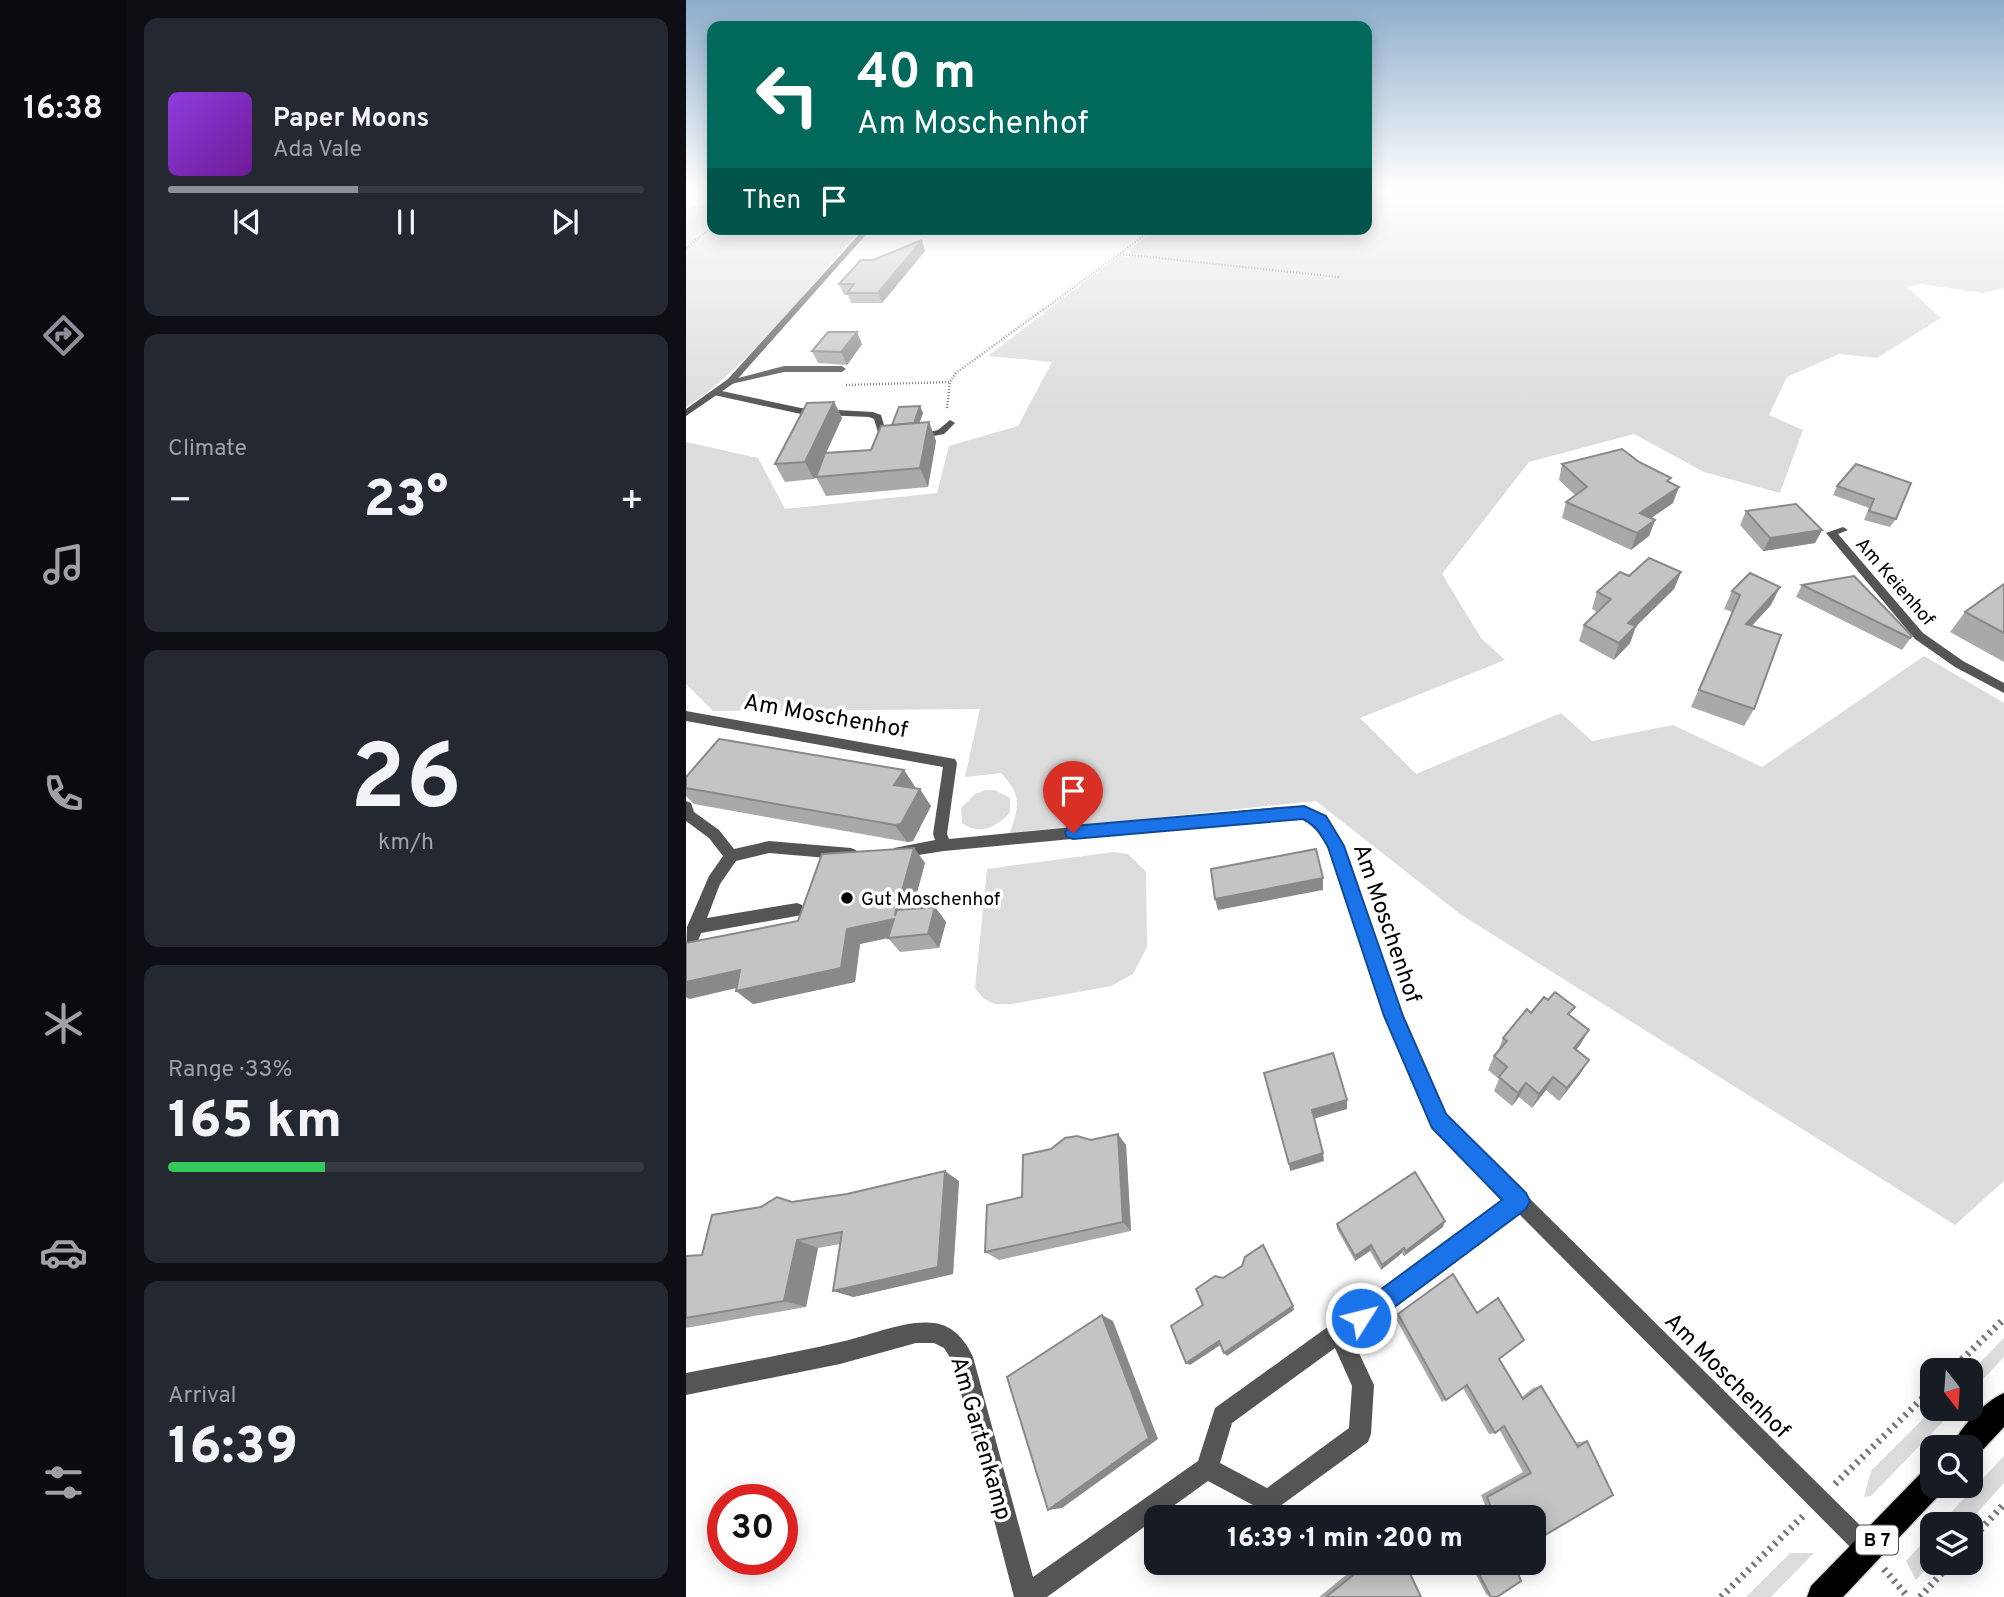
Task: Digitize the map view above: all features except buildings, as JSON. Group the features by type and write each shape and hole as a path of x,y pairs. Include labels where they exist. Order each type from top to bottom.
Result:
{"main road":[{"path":"1977,1435 2004,1407"},
{"name":"B 7","path":"1822,1597 1920,1495"}],"street":[{"path":"686,413 731,381 839,262"},
{"path":"731,381 784,369 842,369"},
{"path":"717,393 801,411 870,414 878,417 883,437 897,440"},
{"path":"908,438 941,432 950,423"},
{"name":"Am Keienhof","path":"1843,530 1831,533 1919,636 2004,690"},
{"name":"Am Moschenhof","path":"686,716 950,763 940,834 944,845 1254,815 1304,813 1320,821 1336,846 1394,1016 1439,1121 1868,1549"},
{"path":"686,807 688,815 714,834 731,856"},
{"path":"686,952 714,881 731,856 769,847 878,855 944,845"},
{"path":"695,927 797,910"},
{"path":"1339,1334 1363,1385 1360,1434 1268,1501 1207,1468 1223,1416 1519,1201"},
{"name":"Am Gartenkamp","path":"686,1384 828,1356 916,1333 936,1333 951,1341 962,1357 1026,1597 1207,1468"}],"path":[{"path":"950,423 947,403 950,382 956,373 1109,262"},
{"path":"1191,262 1339,277"},
{"path":"1963,1358 2004,1319"},
{"path":"1983,1527 2004,1504"},
{"path":"1868,1549 1908,1597"},
{"path":"1920,1597 1940,1575"}],"shaded area":[{"path":"686,262 833,262 756,348 710,390 686,407"},
{"path":"1111,262 2004,262 2004,288 1983,293 1921,284 1907,287 1941,318 1877,358 1839,354 1787,377 1769,415 1803,430 1780,493 1704,472 1634,434 1529,462 1442,574 1481,638 1505,660 1360,718 1416,774 1561,713 1592,741 1673,725 1762,767 1924,656 2004,703 2004,1181 1955,1225 1460,914 1316,801 1010,833 1017,801 1008,781 1001,773 965,777 980,709 713,711 686,684 686,442 758,458 785,509 937,493 949,446 1018,426 1052,362 988,356"},
{"path":"995,790 1010,798 1010,812 994,826 981,829 968,827 962,823 961,808 975,794"},
{"path":"1114,852 1128,854 1146,872 1147,947 1133,974 1111,986 1012,1004 994,1004 983,998 975,988 987,869"},
{"path":"2004,1338 2004,1357 1983,1379 1983,1360"},
{"path":"1921,1421 1943,1421 1930,1435 1920,1435 1920,1445 1871,1496 1864,1497 1871,1471"},
{"path":"2004,1456 2004,1483 1978,1512 1951,1512 1964,1498 1983,1498 1983,1478"},
{"path":"1920,1546 1920,1575 1916,1580 1906,1561"},
{"path":"1790,1553 1814,1553 1771,1597 1746,1597"}],"place":[{"name":"Gut Moschenhof","path":"847,898"}],"route":[{"path":"1073,833 1254,815 1304,813 1320,821 1336,846 1394,1016 1439,1121 1519,1201 1361,1318"}]}
